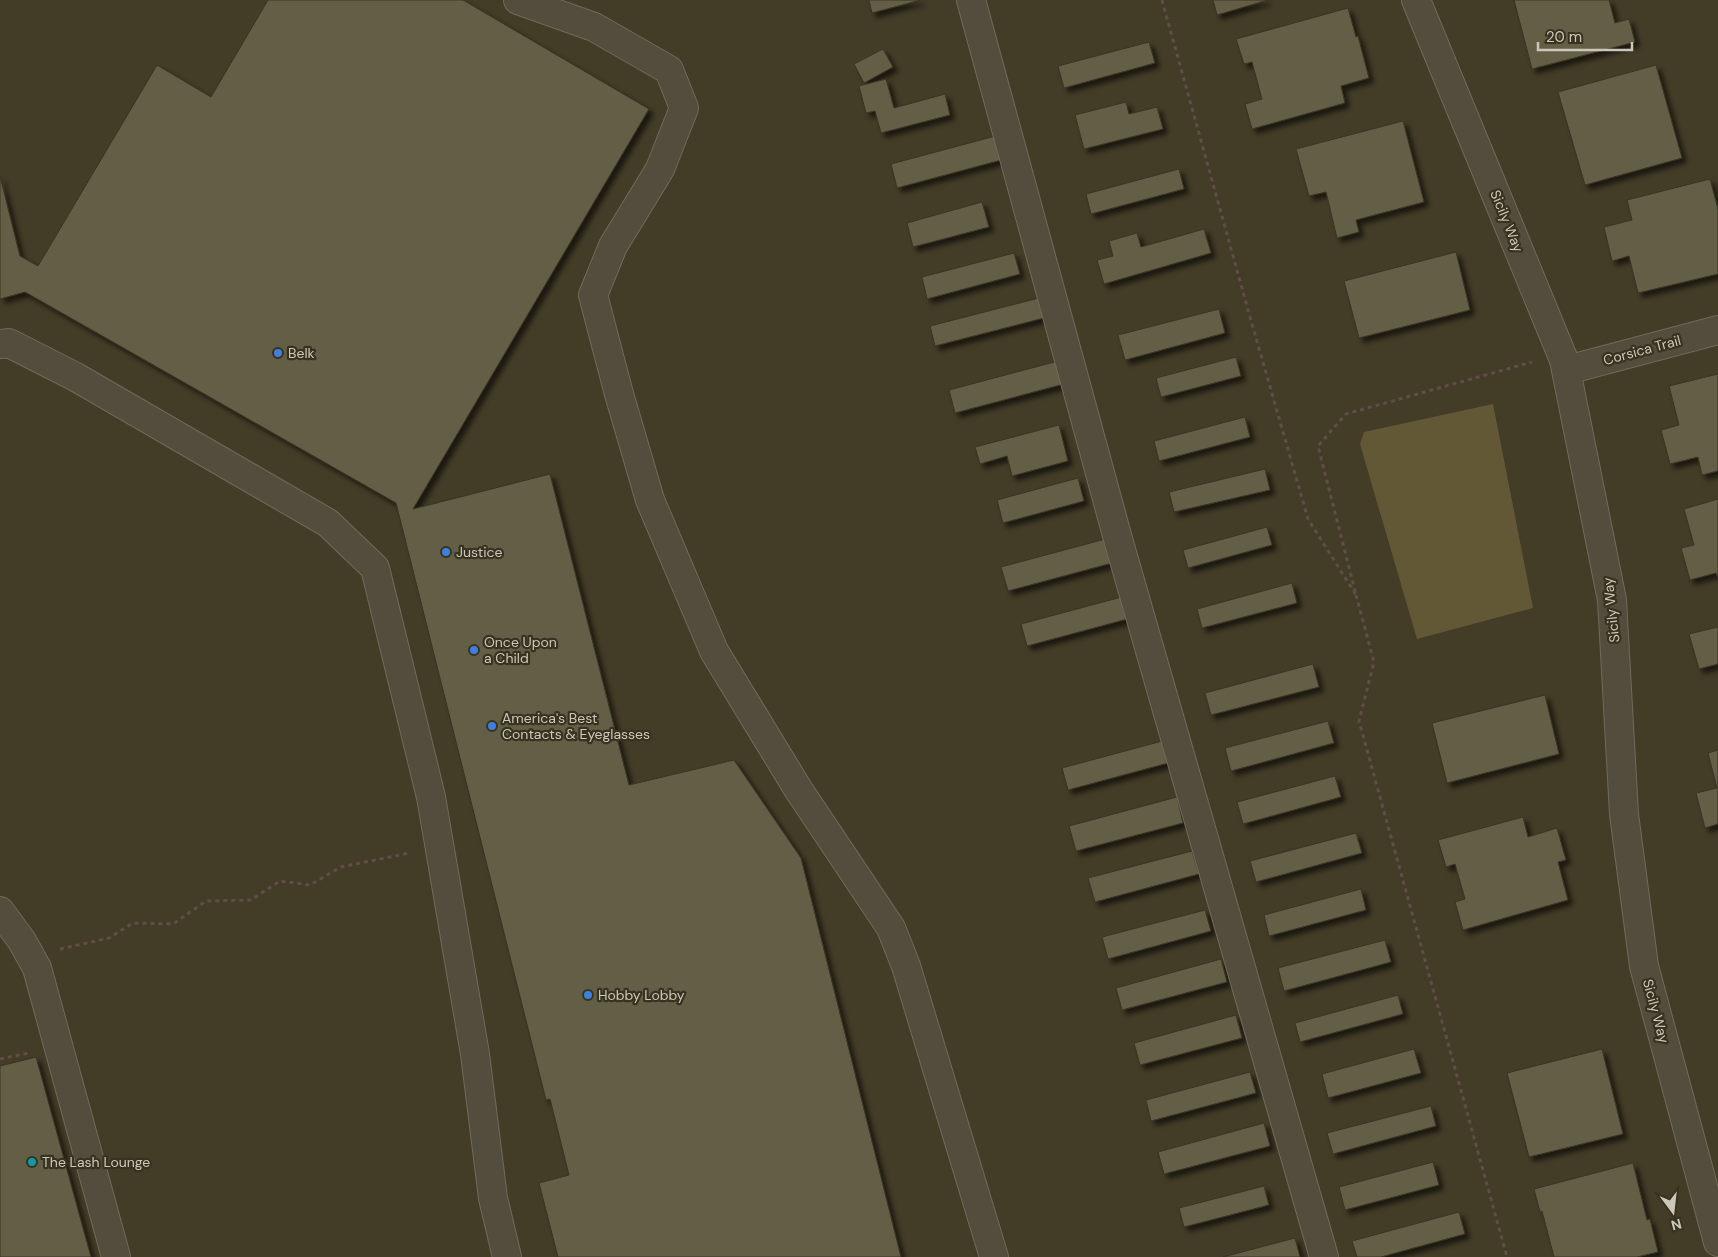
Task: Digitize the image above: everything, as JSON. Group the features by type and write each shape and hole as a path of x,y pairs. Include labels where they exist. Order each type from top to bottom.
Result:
{"street":[{"path":"518,0 594,26 669,70 684,108 660,169 613,246 593,295 618,394 650,500 714,651 798,789 891,928 906,966 994,1257"},
{"path":"971,0 1118,539 1324,1257"},
{"name":"Sicily Way","path":"1416,0 1564,362 1612,600 1624,814 1644,966 1718,1242"},
{"name":"Corsica Trail","path":"1564,362 1718,330"},
{"path":"0,344 9,343 74,376 328,523 375,568 432,797 475,1054 494,1198 508,1257"},
{"path":"0,910 22,941 37,968 116,1257"}],"path":[{"path":"1162,0 1308,519 1356,595"},
{"path":"1507,1257 1359,721 1374,662 1318,446 1346,414 1564,362"},
{"path":"30,956 110,938 133,922 173,924 206,901 251,900 280,881 310,885 341,867 405,854 437,831"},
{"path":"0,1059 31,1052"}],"shaded area":[{"path":"1493,404 1533,608 1417,639 1360,444 1364,432"}],"building":[{"path":"268,0 463,0 649,109 413,509 550,474 629,785 734,760 801,858 901,1257 558,1257 539,1183 569,1175 550,1099 546,1100 396,503 25,292 0,299 0,176 20,256 38,266 157,65 211,97"},
{"path":"869,0 921,0 872,13"},
{"path":"1213,0 1268,0 1217,15"},
{"path":"1514,0 1609,0 1615,23 1629,19 1635,42 1532,69"},
{"path":"1348,8 1356,37 1358,36 1369,78 1341,86 1345,103 1252,129 1245,104 1262,99 1252,62 1244,64 1236,39"},
{"path":"1149,42 1155,63 1064,88 1058,66"},
{"path":"883,49 893,67 864,83 854,64"},
{"path":"1656,65 1682,158 1585,185 1558,92"},
{"path":"886,79 894,108 945,94 950,115 881,133 875,111 866,113 859,86"},
{"path":"1126,102 1129,114 1157,107 1163,129 1084,149 1075,115"},
{"path":"1403,121 1424,202 1356,220 1359,232 1337,238 1326,192 1309,196 1296,149"},
{"path":"999,135 1005,159 897,188 891,164"},
{"path":"1179,169 1184,189 1091,214 1086,194"},
{"path":"1710,179 1718,209 1718,274 1638,293 1629,256 1612,261 1604,227 1632,220 1627,200"},
{"path":"982,202 989,227 913,247 907,223"},
{"path":"1204,229 1211,253 1104,284 1097,260 1113,256 1109,241 1137,233 1141,247"},
{"path":"1456,252 1470,310 1359,338 1344,281"},
{"path":"1014,253 1020,274 927,299 922,277"},
{"path":"1039,298 1044,318 935,346 930,326"},
{"path":"1219,309 1225,333 1125,360 1118,335"},
{"path":"1236,357 1241,376 1161,397 1156,378"},
{"path":"1058,361 1064,384 955,413 949,390"},
{"path":"1718,374 1718,471 1702,475 1698,457 1670,464 1661,430 1679,425 1669,386"},
{"path":"1245,417 1250,437 1159,461 1154,441"},
{"path":"1059,425 1068,461 1012,476 1007,456 980,464 975,447"},
{"path":"1265,469 1270,490 1174,512 1169,492"},
{"path":"1078,478 1084,501 1003,523 997,500"},
{"path":"1718,499 1718,578 1716,573 1690,580 1681,548 1694,545 1684,509"},
{"path":"1267,527 1272,545 1188,568 1183,550"},
{"path":"1109,538 1116,562 1008,591 1001,567"},
{"path":"1292,583 1297,603 1202,628 1197,609"},
{"path":"1129,595 1135,617 1027,646 1021,624"},
{"path":"1718,627 1718,664 1699,669 1689,634"},
{"path":"1313,664 1319,687 1211,715 1205,693"},
{"path":"1545,695 1559,754 1447,783 1432,723"},
{"path":"1328,721 1334,743 1231,771 1225,748"},
{"path":"1166,740 1172,762 1068,790 1062,768"},
{"path":"1718,750 1718,824 1705,828 1696,793 1717,788 1708,753"},
{"path":"1335,776 1341,797 1243,824 1237,802"},
{"path":"1177,797 1183,823 1076,851 1069,826"},
{"path":"1523,817 1528,837 1557,828 1566,860 1558,862 1568,900 1463,930 1455,902 1465,899 1455,864 1446,867 1438,840"},
{"path":"1356,833 1362,853 1256,882 1250,861"},
{"path":"1192,851 1199,874 1095,902 1088,878"},
{"path":"1361,889 1366,910 1269,936 1264,915"},
{"path":"1205,910 1211,931 1108,959 1102,937"},
{"path":"1385,940 1391,962 1284,991 1278,968"},
{"path":"1221,959 1227,982 1122,1010 1116,988"},
{"path":"1398,995 1403,1014 1300,1042 1295,1023"},
{"path":"1236,1015 1242,1038 1140,1065 1134,1043"},
{"path":"1414,1049 1421,1073 1328,1098 1322,1074"},
{"path":"1602,1049 1623,1134 1529,1157 1507,1073"},
{"name":"The Lash Lounge","path":"36,1057 91,1257 0,1257 0,1066"},
{"path":"1250,1072 1256,1093 1151,1121 1146,1100"},
{"path":"1431,1106 1436,1126 1333,1154 1327,1133"},
{"path":"1264,1123 1270,1146 1164,1174 1158,1152"},
{"path":"1433,1162 1439,1185 1345,1210 1339,1187"},
{"path":"1633,1163 1647,1220 1650,1219 1658,1252 1637,1257 1554,1257 1534,1189"},
{"path":"1264,1186 1269,1205 1184,1227 1179,1208"},
{"path":"1459,1212 1465,1234 1381,1257 1357,1257 1352,1241"},
{"path":"1295,1238 1300,1257 1223,1257"}],"place":[{"name":"Belk","path":"278,353"},
{"name":"Justice","path":"446,552"},
{"name":"Once Upon a Child","path":"474,650"},
{"name":"America's Best Contacts & Eyeglasses","path":"492,726"},
{"name":"Hobby Lobby","path":"588,995"},
{"name":"The Lash Lounge","path":"32,1162"}]}
